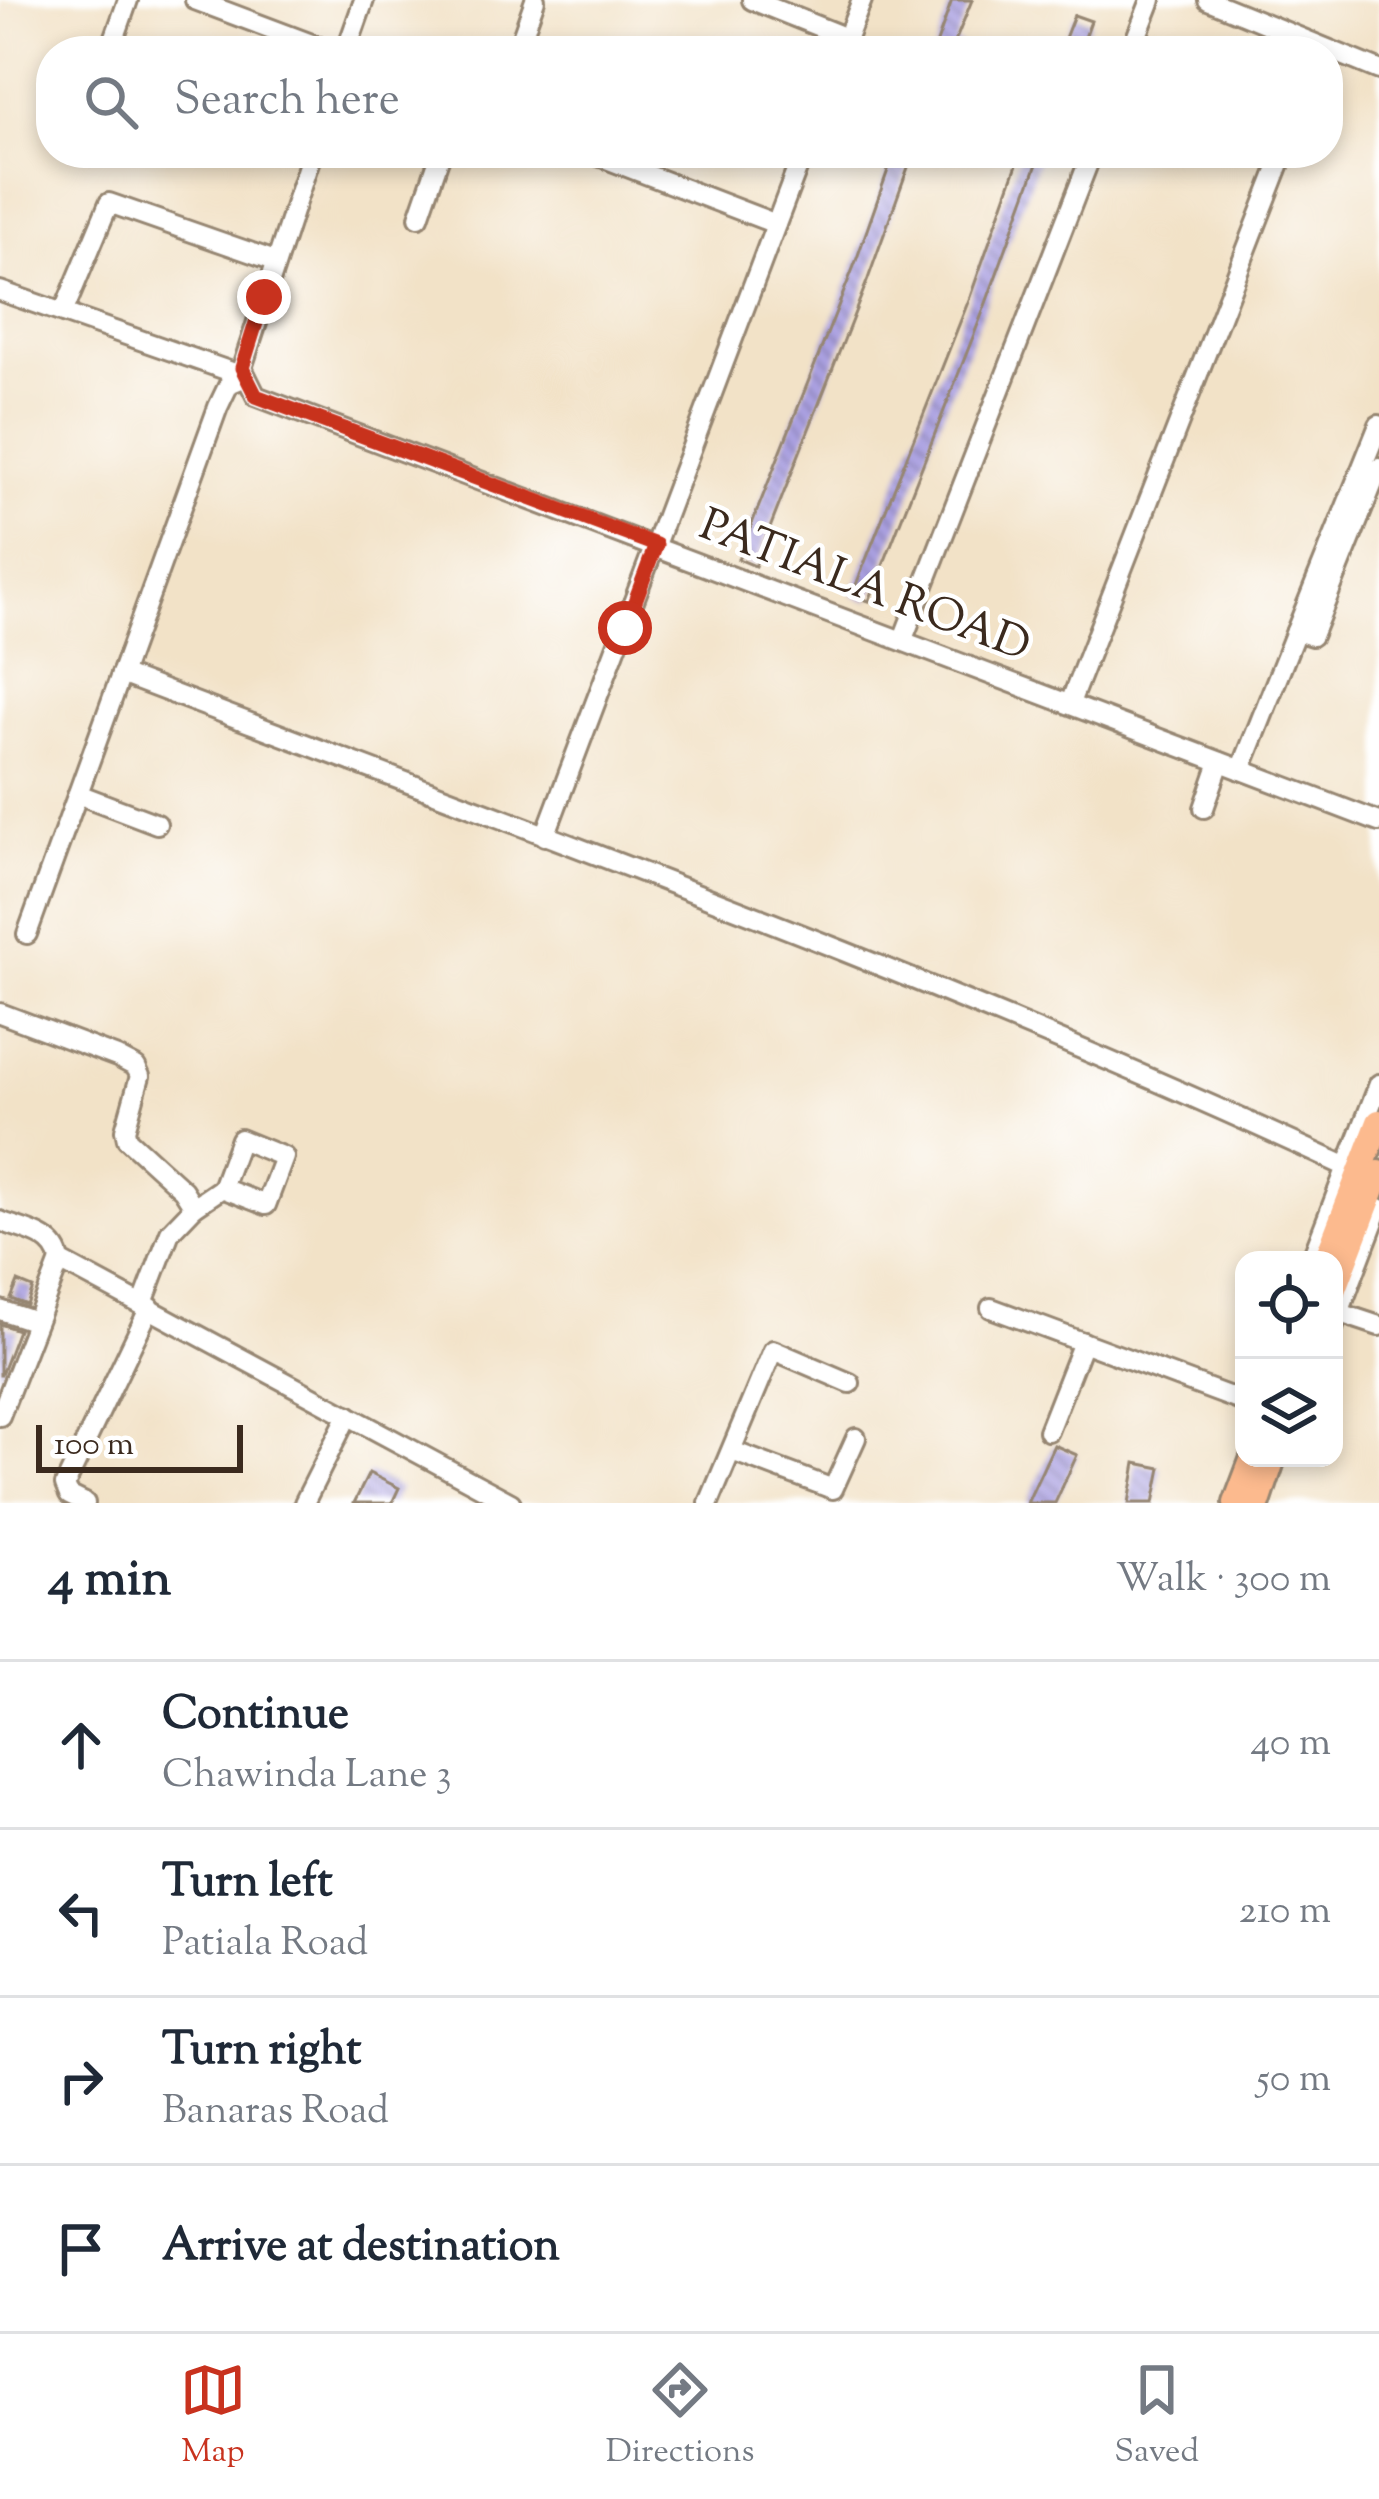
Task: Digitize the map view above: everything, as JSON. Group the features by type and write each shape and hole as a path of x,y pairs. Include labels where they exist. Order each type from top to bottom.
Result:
{"main road":[{"path":"1329,1251 1379,1122"},
{"path":"1343,1285 1379,1173"},
{"path":"1236,1503 1250,1467"},
{"path":"1258,1503 1270,1467"}],"street":[{"path":"115,36 128,0"},
{"path":"195,0 290,36"},
{"path":"351,36 364,0"},
{"path":"522,36 535,0"},
{"path":"752,0 828,36"},
{"path":"848,36 862,0"},
{"path":"1137,36 1151,0"},
{"path":"1208,0 1292,36"},
{"path":"1343,57 1379,70"},
{"path":"246,377 242,368 306,168"},
{"path":"419,218 436,168"},
{"path":"644,168 776,224"},
{"path":"545,836 797,168"},
{"path":"903,639 1086,168"},
{"path":"1070,704 1278,168"},
{"path":"63,313 109,203 275,262"},
{"path":"0,291 246,377"},
{"path":"27,934 218,407 229,385 246,377"},
{"name":"PATIALA ROAD","path":"246,377 256,396 1379,822"},
{"path":"1241,770 1296,631 1312,637 1379,425"},
{"path":"1355,505 1379,467"},
{"path":"121,674 1157,1078 1347,1167"},
{"path":"1204,808 1220,762"},
{"path":"77,794 157,824"},
{"path":"0,1012 136,1067 140,1076 124,1130 127,1139 169,1176 194,1207"},
{"path":"1314,1251 1379,1084"},
{"path":"85,1503 69,1495 64,1485 146,1305 170,1232 222,1188"},
{"path":"1343,1291 1379,1208"},
{"path":"0,1221 50,1241 57,1247 59,1261 0,1416"},
{"path":"59,1261 511,1503"},
{"path":"991,1309 1235,1399"},
{"path":"0,1310 36,1322"},
{"path":"1343,1313 1379,1326"},
{"path":"1048,1431 1084,1342"},
{"path":"710,1503 773,1350 850,1383"},
{"path":"304,1503 348,1415"},
{"path":"732,1451 833,1489 856,1438"}],"building":[{"path":"952,0 972,0 957,36 939,36"},
{"path":"1074,15 1091,21 1086,36 1066,36"},
{"path":"889,168 908,168 755,566 738,559"},
{"path":"1016,168 1036,168 869,601 852,595"},
{"path":"18,1282 33,1288 27,1305 11,1299"},
{"path":"0,1324 18,1330 1,1375 0,1375"},
{"path":"1054,1445 1077,1455 1055,1503 1027,1503"},
{"path":"1136,1463 1161,1468 1154,1503 1129,1503"},
{"path":"369,1473 399,1488 392,1503 354,1503"}],"route":[{"path":"264,297 242,368 256,396 656,545 625,628"}]}
